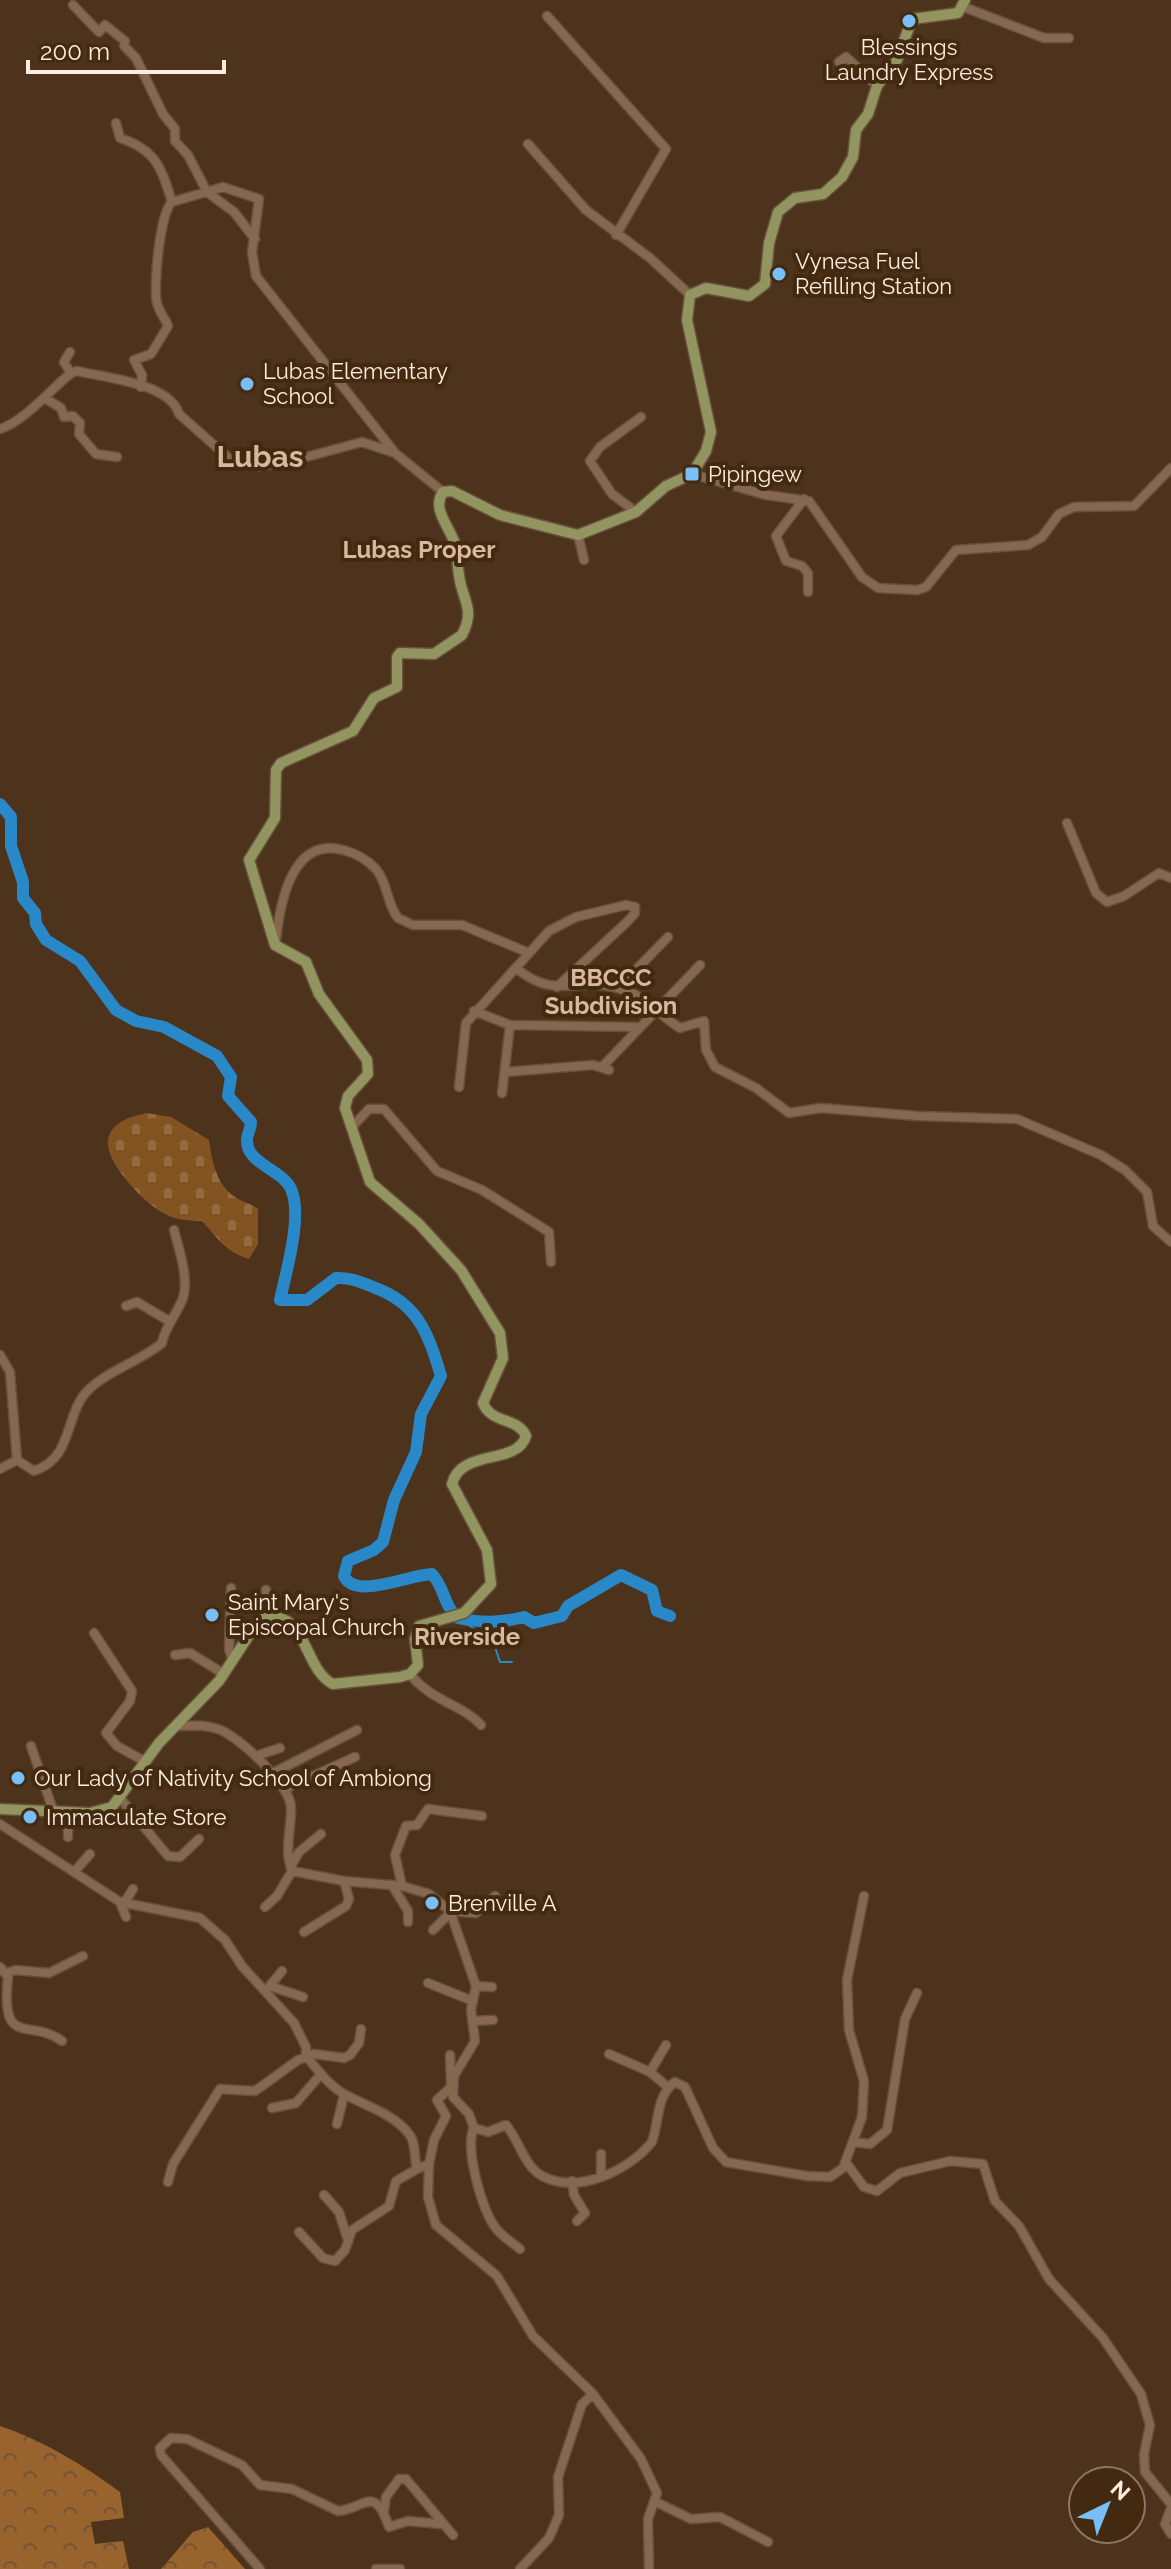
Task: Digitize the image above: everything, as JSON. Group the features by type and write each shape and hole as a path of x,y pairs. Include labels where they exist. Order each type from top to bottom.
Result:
{"main road":[{"path":"0,1809 100,1812 120,1798 144,1761 224,1674 254,1625 268,1617 281,1618 296,1628 321,1675 333,1684 410,1674 418,1665 415,1639 419,1626 459,1615 491,1584 491,1570 476,1527 453,1489 454,1477 485,1456 516,1451 526,1436 519,1426 495,1417 484,1408 484,1396 503,1358 503,1344 493,1316 461,1270 419,1224 370,1182 345,1100 368,1074 367,1060 319,994 306,962 275,945 249,860 275,818 276,770 281,763 353,731 374,698 397,687 400,653 434,654 456,642 465,629 469,605 460,584 454,540 440,511 439,500 443,492 452,491 500,515 578,535 636,512 666,486 692,474 706,451 711,432 687,320 690,295 706,288 749,296 757,293 765,284 769,243 778,212 795,198 823,194 842,177 853,157 856,130 868,114 877,86 897,60 912,19 958,13 964,3"}],"street":[{"path":"964,3 1044,38 1069,38"},
{"path":"73,5 99,32 105,25 125,41 124,46 142,67 163,114 175,129 175,141 188,155 207,192 234,212 255,239"},
{"path":"547,16 666,149 616,235"},
{"path":"839,62 846,57 877,86"},
{"path":"116,123 120,138 142,145 159,166 172,202"},
{"path":"528,144 569,194 616,235 650,258 690,295"},
{"path":"141,387 142,375 134,360 151,354 166,334 168,326 159,309 156,291 161,225 166,207 172,202 230,187 257,196 260,203 252,262 266,292 303,334 395,453 443,492"},
{"path":"70,352 64,362 70,372 168,396 179,414 233,462 259,466 284,463 352,442 395,453"},
{"path":"0,429 31,413 70,372"},
{"path":"46,399 61,408 64,417 73,416 80,423 79,434 96,454 117,457"},
{"path":"636,512 612,494 590,461 600,447 641,417"},
{"path":"692,474 766,495 804,499 812,503 869,583 878,588 917,590 933,581 956,550 1028,545 1042,537 1059,514 1074,507 1134,506 1171,468"},
{"path":"804,499 776,536 786,561 802,566 808,573 808,592"},
{"path":"578,535 584,560"},
{"path":"1067,823 1096,893 1107,902 1124,896 1159,873 1171,878"},
{"path":"275,945 278,919 291,875 313,851 323,847 351,852 372,865 378,871 398,918 413,925 462,925 529,953"},
{"path":"459,1087 464,1030 474,1011 549,931 567,921 626,905 635,907 635,913 628,921 557,988"},
{"path":"618,988 668,937"},
{"path":"505,1072 606,1068 636,1027 700,965"},
{"path":"516,968 534,983 557,988 595,983 618,988 658,1008 680,1028 701,1021 706,1023 706,1050 715,1067 756,1088 789,1113 821,1108 918,1116 1002,1117 1024,1121 1101,1155 1142,1185 1150,1200 1153,1226 1171,1242"},
{"path":"474,1011 510,1025 636,1027"},
{"path":"502,1093 510,1025"},
{"path":"352,1127 369,1109 384,1109 437,1171 482,1190 549,1232 551,1262"},
{"path":"17,1460 34,1471 43,1468 68,1439 84,1394 162,1343 169,1321 184,1295 183,1264 174,1230"},
{"path":"126,1306 137,1302 169,1321"},
{"path":"0,1355 10,1372 17,1460"},
{"path":"0,1469 17,1460"},
{"path":"231,1588 229,1649 233,1661"},
{"path":"266,1590 268,1617"},
{"path":"94,1633 132,1691 130,1701 106,1733 117,1746 144,1761"},
{"path":"175,1655 190,1653 224,1674"},
{"path":"410,1674 425,1692 481,1725"},
{"path":"174,1726 194,1725 221,1730 256,1756 289,1798 292,1808 291,1869"},
{"path":"274,1778 357,1730"},
{"path":"31,1746 53,1810"},
{"path":"256,1756 280,1748"},
{"path":"274,1778 289,1787 355,1757"},
{"path":"120,1798 168,1856 180,1857 199,1839"},
{"path":"408,1922 408,1911 397,1885 395,1855 406,1826 417,1825 428,1809 482,1816"},
{"path":"68,1811 68,1837"},
{"path":"0,1824 122,1903 200,1918 225,1940 268,1989 294,2023 306,2047 306,2056 321,2074 344,2095 372,2106 410,2134 417,2169"},
{"path":"265,1907 277,1896 299,1852 321,1834"},
{"path":"75,1871 90,1854"},
{"path":"291,1869 344,1881 397,1885 429,1894 450,1912 476,1986 473,2001 475,2041 451,2085 438,2096 446,2116 434,2140 429,2164 428,2197 436,2225 497,2276 512,2296 533,2336 593,2394 646,2468 657,2493 648,2519 649,2569"},
{"path":"93,1883 101,1874"},
{"path":"304,1932 346,1906 349,1899 344,1881"},
{"path":"122,1903 133,1889"},
{"path":"433,1930 450,1912 476,1913 495,1896"},
{"path":"474,2128 488,2132 506,2125 529,2163 542,2176 572,2181 601,2177 623,2170 652,2142 654,2122 669,2088 675,2082 685,2087 713,2148 726,2162 794,2175 830,2177 847,2164 862,2117 864,2081 849,2030 847,1980 864,1896"},
{"path":"122,1903 126,1917"},
{"path":"62,2041 48,2032 21,2031 12,2026 3,1995 3,1970 49,1973 83,1956"},
{"path":"268,1989 282,1971"},
{"path":"428,1983 473,2001"},
{"path":"476,1986 492,1987"},
{"path":"268,1989 303,1997"},
{"path":"853,2142 870,2144 887,2130 905,2019 917,1993"},
{"path":"473,2021 493,2020"},
{"path":"168,2182 173,2164 220,2089 255,2091 306,2056 321,2052 344,2058 359,2043 361,2029"},
{"path":"650,2072 666,2045"},
{"path":"609,2054 650,2072 669,2088"},
{"path":"450,2055 453,2097 469,2114 474,2128"},
{"path":"272,2108 296,2103 321,2074"},
{"path":"337,2124 344,2095"},
{"path":"474,2128 471,2131 472,2157 489,2216 495,2228 520,2249"},
{"path":"601,2154 601,2177"},
{"path":"847,2164 864,2187 877,2191 900,2173 950,2161 983,2164 995,2201 1019,2226 1049,2279 1076,2305 1135,2383 1147,2405 1150,2425 1144,2454 1145,2472 1171,2506 1165,2524 1171,2534"},
{"path":"299,2232 330,2263 342,2255 347,2237 362,2222 389,2206 396,2181 429,2164"},
{"path":"572,2181 574,2195 585,2213 577,2221"},
{"path":"324,2195 339,2212 347,2237"},
{"path":"520,2569 549,2538 559,2515 560,2471 582,2404 593,2394"},
{"path":"260,2569 161,2455 160,2448 171,2438 187,2439 242,2465 260,2485 292,2489 338,2511 363,2501 373,2503 384,2511"},
{"path":"440,2524 408,2521 389,2527 384,2511 391,2488 403,2478 440,2524 453,2535"},
{"path":"656,2502 691,2519 720,2517 768,2542"},
{"path":"376,2569 400,2569"}],"green space":[{"path":"146,1113 171,1117 209,1140 223,1186 235,1197 258,1209 258,1244 249,1259 228,1248 202,1221 178,1219 157,1209 126,1180 111,1157 109,1136 115,1126 124,1120"},
{"path":"0,2426 62,2454 120,2492 124,2518 91,2522 95,2544 123,2541 129,2569 0,2569"},
{"path":"208,2527 245,2569 161,2569 193,2532"}],"waterway":[{"path":"0,804 11,817 11,846 23,882 23,898 35,913 36,924 46,940 80,961 116,1010 136,1021 164,1027 217,1056 231,1077 228,1096 251,1122 248,1148 258,1161 287,1182 294,1200 292,1244 280,1300 307,1300 336,1278 350,1279 401,1302 426,1333 441,1376 421,1414 416,1452 394,1500 383,1542 374,1550 348,1561 344,1576 350,1583 370,1586 432,1574 449,1608 458,1618 491,1622 524,1617 534,1623 562,1616 568,1606 621,1575 652,1590 657,1611 670,1616"},
{"path":"461,1619 494,1644 500,1662 512,1662"}],"place":[{"name":"Blessings Laundry Express","path":"909,21"},
{"name":"Vynesa Fuel Refilling Station","path":"779,274"},
{"name":"Lubas Elementary School","path":"247,384"},
{"name":"Pipingew","path":"692,474"},
{"name":"Saint Mary's Episcopal Church","path":"212,1615"},
{"name":"Our Lady of Nativity School of Ambiong","path":"18,1778"},
{"name":"Immaculate Store","path":"30,1817"},
{"name":"Brenville A","path":"432,1903"}],"district":[{"name":"Lubas","path":"260,456"},
{"name":"Lubas Proper","path":"419,549"},
{"name":"BBCCC Subdivision","path":"611,991"},
{"name":"Riverside","path":"467,1636"}]}
